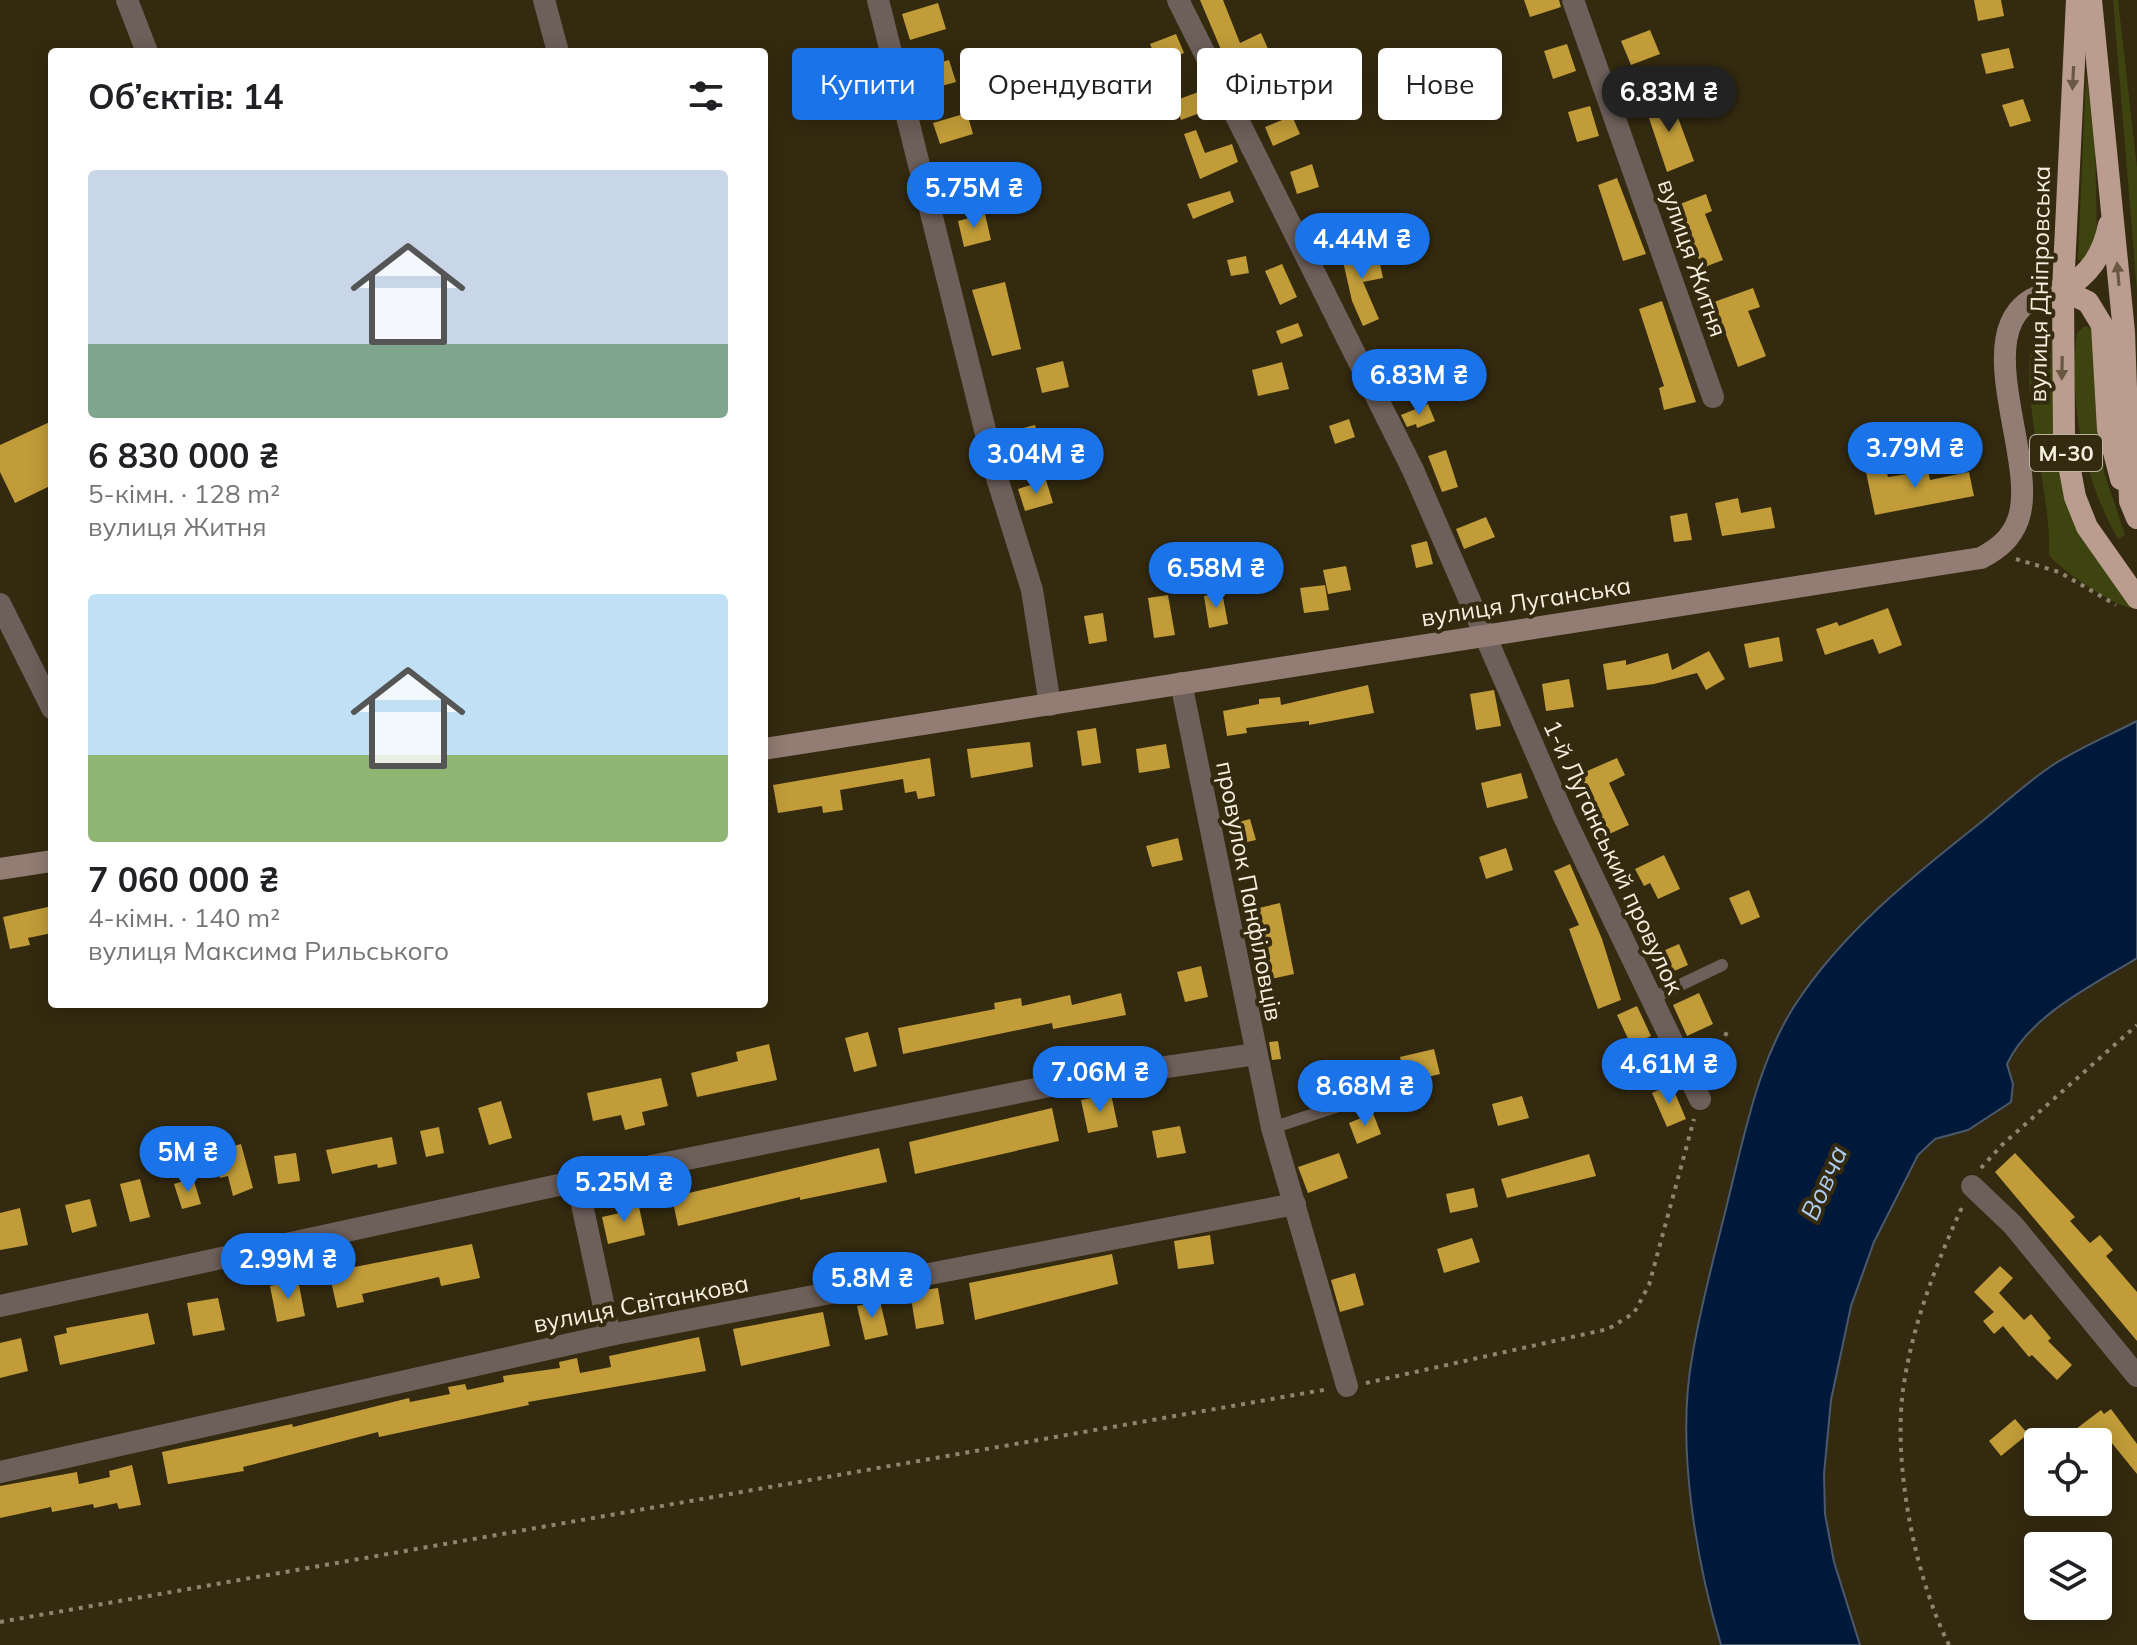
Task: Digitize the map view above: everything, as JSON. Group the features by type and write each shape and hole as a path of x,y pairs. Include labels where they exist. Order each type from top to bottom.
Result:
{"highway":[{"name":"вулиця Дніпровська","path":"2077,0 2063,290 2062,396 2069,472 2087,527 2131,604"},
{"name":"М-30","path":"2091,0 2124,332 2134,510"},
{"path":"2113,205 2106,240 2098,258 2084,275 2063,290 2088,302 2102,325 2108,429 2134,510"}],"main road":[{"path":"1988,555 2007,540 2014,529 2021,499 2005,368 2008,333 2025,304 2047,292 2063,290"},
{"name":"вулиця Луганська","path":"768,748 1483,634 1969,561 1988,555"},
{"path":"0,869 48,862"}],"street":[{"path":"127,0 145,48"},
{"path":"544,0 557,48"},
{"path":"878,0 997,478 1032,590 1050,705"},
{"name":"1-й Луганський провулок","path":"1178,0 1413,470 1483,634 1649,1000 1700,1099"},
{"name":"вулиця Житня","path":"1573,0 1713,397"},
{"path":"0,604 48,700"},
{"name":"провулок Панфіловців","path":"1181,683 1272,1128 1347,1386"},
{"path":"0,1306 577,1181 1090,1078 1256,1054"},
{"path":"577,1181 610,1335"},
{"path":"1972,1186 2013,1225 2137,1376"},
{"name":"вулиця Світанкова","path":"0,1472 610,1335 1295,1204"}],"lane":[{"path":"1649,1000 1722,965"},
{"path":"1272,1128 1396,1087"}],"path":[{"path":"1988,555 2029,562 2059,572 2131,604"},
{"path":"1949,1645 1925,1591 1915,1552 1901,1424 1903,1392 1938,1261 1978,1173 2002,1145 2137,1025"},
{"path":"0,1622 1347,1386 1585,1335 1625,1321 1640,1304 1649,1285 1700,1099 1728,1029"}],"green space":[{"path":"2113,0 2118,0 2137,168 2137,291"},
{"path":"2086,73 2095,143 2097,236 2083,260 2078,260"},
{"path":"2085,326 2095,329 2104,472 2125,535 2118,539 2096,491 2081,439 2075,359 2077,333"},
{"path":"2053,334 2057,444 2136,605 2131,608 2087,586 2049,555 2046,502 2030,386 2034,337"}],"water":[{"name":"Вовча","path":"2137,721 2137,958 2046,1016 2017,1047 2007,1064 2013,1084 2011,1102 1968,1130 1935,1139 1918,1155 1874,1242 1851,1306 1831,1400 1824,1474 1825,1514 1834,1562 1860,1645 1721,1645 1704,1577 1691,1503 1686,1428 1688,1392 1696,1337 1748,1119 1772,1049 1795,1005 1814,978 1880,906 2046,770"}],"building":[{"path":"1200,0 1223,0 1240,43 1261,33 1268,48 1220,48"},
{"path":"1524,0 1559,0 1561,7 1530,17"},
{"path":"1974,0 2001,0 2004,16 1978,21"},
{"path":"938,3 946,29 910,40 902,14"},
{"path":"1650,30 1660,54 1631,65 1621,41"},
{"path":"1176,34 1184,53 1181,54 1181,48 1152,48 1150,44"},
{"path":"1567,44 1576,71 1553,79 1544,51"},
{"path":"2009,48 2014,68 1986,74 1981,54"},
{"path":"949,60 956,82 944,85 944,61"},
{"path":"1197,92 1197,114 1181,120 1181,98"},
{"path":"1670,96 1694,161 1667,172 1645,106"},
{"path":"2023,99 2031,121 2010,127 2002,105"},
{"path":"1590,106 1599,136 1577,142 1568,112"},
{"path":"960,115 960,120 969,120 973,134 940,144 933,123"},
{"path":"1282,120 1294,120 1300,134 1273,146 1265,127"},
{"path":"1196,130 1205,153 1232,144 1238,162 1200,179 1184,134"},
{"path":"978,164 983,183 953,192 948,173"},
{"path":"1312,164 1319,187 1297,194 1290,172"},
{"path":"1617,178 1646,254 1623,261 1598,185"},
{"path":"1230,191 1234,202 1193,219 1187,204"},
{"path":"1706,194 1712,211 1705,214 1723,260 1702,268 1680,204"},
{"path":"985,214 991,240 964,247 958,221"},
{"path":"1339,219 1346,239 1318,249 1310,228"},
{"path":"1348,246 1352,255 1377,250 1383,278 1363,282 1379,319 1363,326 1352,301 1340,248"},
{"path":"1246,256 1249,273 1231,276 1227,260"},
{"path":"1282,264 1297,297 1280,305 1265,271"},
{"path":"1005,282 1021,349 992,356 972,290"},
{"path":"1753,288 1760,307 1748,311 1766,356 1738,367 1714,302"},
{"path":"1662,301 1696,402 1664,410 1659,388 1664,386 1639,309"},
{"path":"1298,323 1303,336 1281,344 1276,331"},
{"path":"1063,361 1069,387 1042,393 1036,368"},
{"path":"1282,362 1289,389 1258,396 1252,370"},
{"path":"1399,367 1405,382 1388,389 1382,374"},
{"path":"1428,404 1435,421 1417,428 1416,424 1407,427 1401,415"},
{"path":"1349,419 1355,437 1335,444 1329,426"},
{"path":"48,423 48,487 15,503 0,472 0,445"},
{"path":"1035,425 1040,443 1011,451 1005,433"},
{"path":"1446,450 1458,487 1442,492 1428,456"},
{"path":"1886,468 1888,477 1928,471 1930,480 1969,472 1974,496 1875,515 1866,472"},
{"path":"1046,480 1053,503 1025,511 1018,489"},
{"path":"1738,498 1741,513 1771,507 1775,528 1722,536 1715,503"},
{"path":"1687,513 1692,540 1674,542 1670,516"},
{"path":"1486,517 1495,537 1464,549 1456,529"},
{"path":"1427,541 1433,564 1416,568 1411,545"},
{"path":"1346,566 1351,590 1328,594 1323,570"},
{"path":"1325,585 1329,610 1304,613 1300,588"},
{"path":"1222,592 1228,624 1209,628 1204,596"},
{"path":"1168,595 1175,635 1154,638 1148,598"},
{"path":"1888,608 1902,645 1879,654 1873,639 1825,655 1816,629 1837,622 1839,626"},
{"path":"1103,613 1107,641 1089,644 1084,616"},
{"path":"1779,637 1783,661 1749,668 1744,644"},
{"path":"1709,651 1725,679 1706,690 1697,673 1654,684 1607,690 1603,664 1626,660 1626,665 1668,653 1672,670"},
{"path":"1569,679 1574,707 1546,711 1542,684"},
{"path":"1368,685 1374,713 1309,725 1309,721 1246,728 1247,733 1227,736 1223,711 1259,704 1259,699 1280,697 1281,705"},
{"path":"1494,690 1501,726 1476,730 1470,694"},
{"path":"1096,728 1101,763 1082,766 1077,731"},
{"path":"1030,742 1033,767 971,778 967,749"},
{"path":"1166,744 1170,768 1139,773 1136,749"},
{"path":"930,758 935,796 918,799 916,791 905,793 903,779 840,790 843,810 823,813 822,806 778,813 773,785"},
{"path":"1617,758 1625,775 1609,783 1629,825 1596,840 1586,818 1595,814 1578,775"},
{"path":"1521,773 1528,798 1487,808 1481,783"},
{"path":"1250,819 1256,840 1233,845 1228,825"},
{"path":"1178,838 1183,860 1152,867 1146,846"},
{"path":"1506,848 1513,870 1486,879 1479,857"},
{"path":"1664,855 1680,889 1658,899 1650,883 1644,886 1635,869"},
{"path":"1570,864 1602,939 1621,1000 1598,1009 1569,929 1579,925 1554,871"},
{"path":"1749,890 1760,917 1741,925 1729,898"},
{"path":"1280,903 1294,974 1262,981 1246,911"},
{"path":"48,907 48,934 28,938 30,945 10,949 3,917"},
{"path":"1679,944 1688,965 1658,978 1649,957"},
{"path":"1201,966 1208,997 1185,1002 1177,972"},
{"path":"1121,993 1126,1015 1053,1029 1052,1023 903,1054 898,1028 995,1009 994,1003 1021,998 1022,1006 1070,995 1072,1005"},
{"path":"1699,993 1713,1024 1687,1036 1673,1005"},
{"path":"1637,1006 1651,1036 1631,1045 1617,1015"},
{"path":"868,1032 877,1066 854,1072 845,1038"},
{"path":"1278,1041 1281,1059 1272,1060 1269,1042"},
{"path":"769,1044 777,1080 697,1097 691,1073 738,1061 736,1052"},
{"path":"1434,1049 1440,1074 1406,1082 1400,1057"},
{"path":"661,1078 668,1106 642,1112 645,1125 625,1130 621,1115 593,1121 587,1093"},
{"path":"1671,1084 1686,1119 1667,1127 1652,1093"},
{"path":"1111,1094 1118,1127 1088,1133 1081,1100"},
{"path":"1522,1096 1529,1118 1498,1126 1492,1104"},
{"path":"501,1101 512,1138 489,1145 478,1108"},
{"path":"1052,1108 1059,1141 915,1174 909,1142"},
{"path":"1373,1113 1381,1134 1357,1144 1349,1123"},
{"path":"1180,1126 1186,1153 1157,1158 1152,1131"},
{"path":"439,1127 444,1153 426,1157 420,1131"},
{"path":"392,1137 397,1164 378,1168 377,1164 332,1174 326,1150"},
{"path":"241,1144 253,1188 233,1196 228,1176 220,1178 213,1152"},
{"path":"879,1148 887,1182 800,1200 800,1197 678,1226 672,1197"},
{"path":"296,1153 300,1181 278,1184 274,1156"},
{"path":"1339,1153 1348,1178 1308,1193 1298,1167"},
{"path":"2015,1153 2075,1217 2070,1221 2090,1243 2100,1235 2113,1250 2106,1256 2137,1292 2137,1341 1995,1172"},
{"path":"1589,1154 1596,1176 1507,1198 1501,1179"},
{"path":"193,1178 201,1204 182,1209 174,1184"},
{"path":"140,1179 150,1217 130,1222 120,1184"},
{"path":"1474,1188 1478,1207 1450,1213 1446,1194"},
{"path":"90,1199 97,1226 72,1233 65,1205"},
{"path":"638,1202 645,1235 608,1244 602,1217 620,1213 618,1207"},
{"path":"20,1208 28,1245 0,1250 0,1213"},
{"path":"1210,1235 1214,1264 1178,1269 1174,1241"},
{"path":"1472,1238 1480,1262 1444,1273 1437,1249"},
{"path":"472,1244 480,1278 441,1286 439,1277 362,1294 364,1302 337,1308 329,1272"},
{"path":"1112,1254 1118,1284 975,1320 969,1283"},
{"path":"2000,1266 2013,1278 1999,1293 2024,1320 2031,1314 2051,1338 2048,1341 2072,1365 2057,1380 2032,1355 2029,1357 2003,1326 1994,1334 1983,1321 1994,1312 1974,1292"},
{"path":"1355,1273 1364,1305 1340,1312 1331,1280"},
{"path":"298,1280 305,1316 277,1322 270,1286"},
{"path":"938,1288 944,1324 916,1329 910,1292"},
{"path":"218,1298 225,1330 193,1336 187,1303"},
{"path":"880,1301 888,1335 865,1340 857,1306"},
{"path":"823,1312 830,1346 741,1366 733,1329"},
{"path":"148,1313 155,1344 60,1365 54,1336 67,1333 66,1328"},
{"path":"699,1337 706,1371 528,1402 529,1405 379,1437 378,1432 243,1467 244,1471 168,1484 162,1452 292,1424 293,1427 409,1398 410,1402 450,1394 448,1387 465,1384 467,1390 504,1382 503,1376 560,1368 559,1362 577,1358 580,1373 611,1367 609,1356"},
{"path":"21,1338 28,1371 0,1378 0,1343"},
{"path":"2111,1409 2137,1444 2137,1474 2112,1443 2112,1428 2077,1428 2101,1410 2104,1414"},
{"path":"2015,1419 2024,1429 2024,1437 2001,1456 1989,1441"},
{"path":"132,1465 141,1505 119,1509 117,1503 94,1508 93,1504 52,1512 51,1507 0,1518 0,1486 77,1472 79,1484 110,1477 109,1471"}]}
